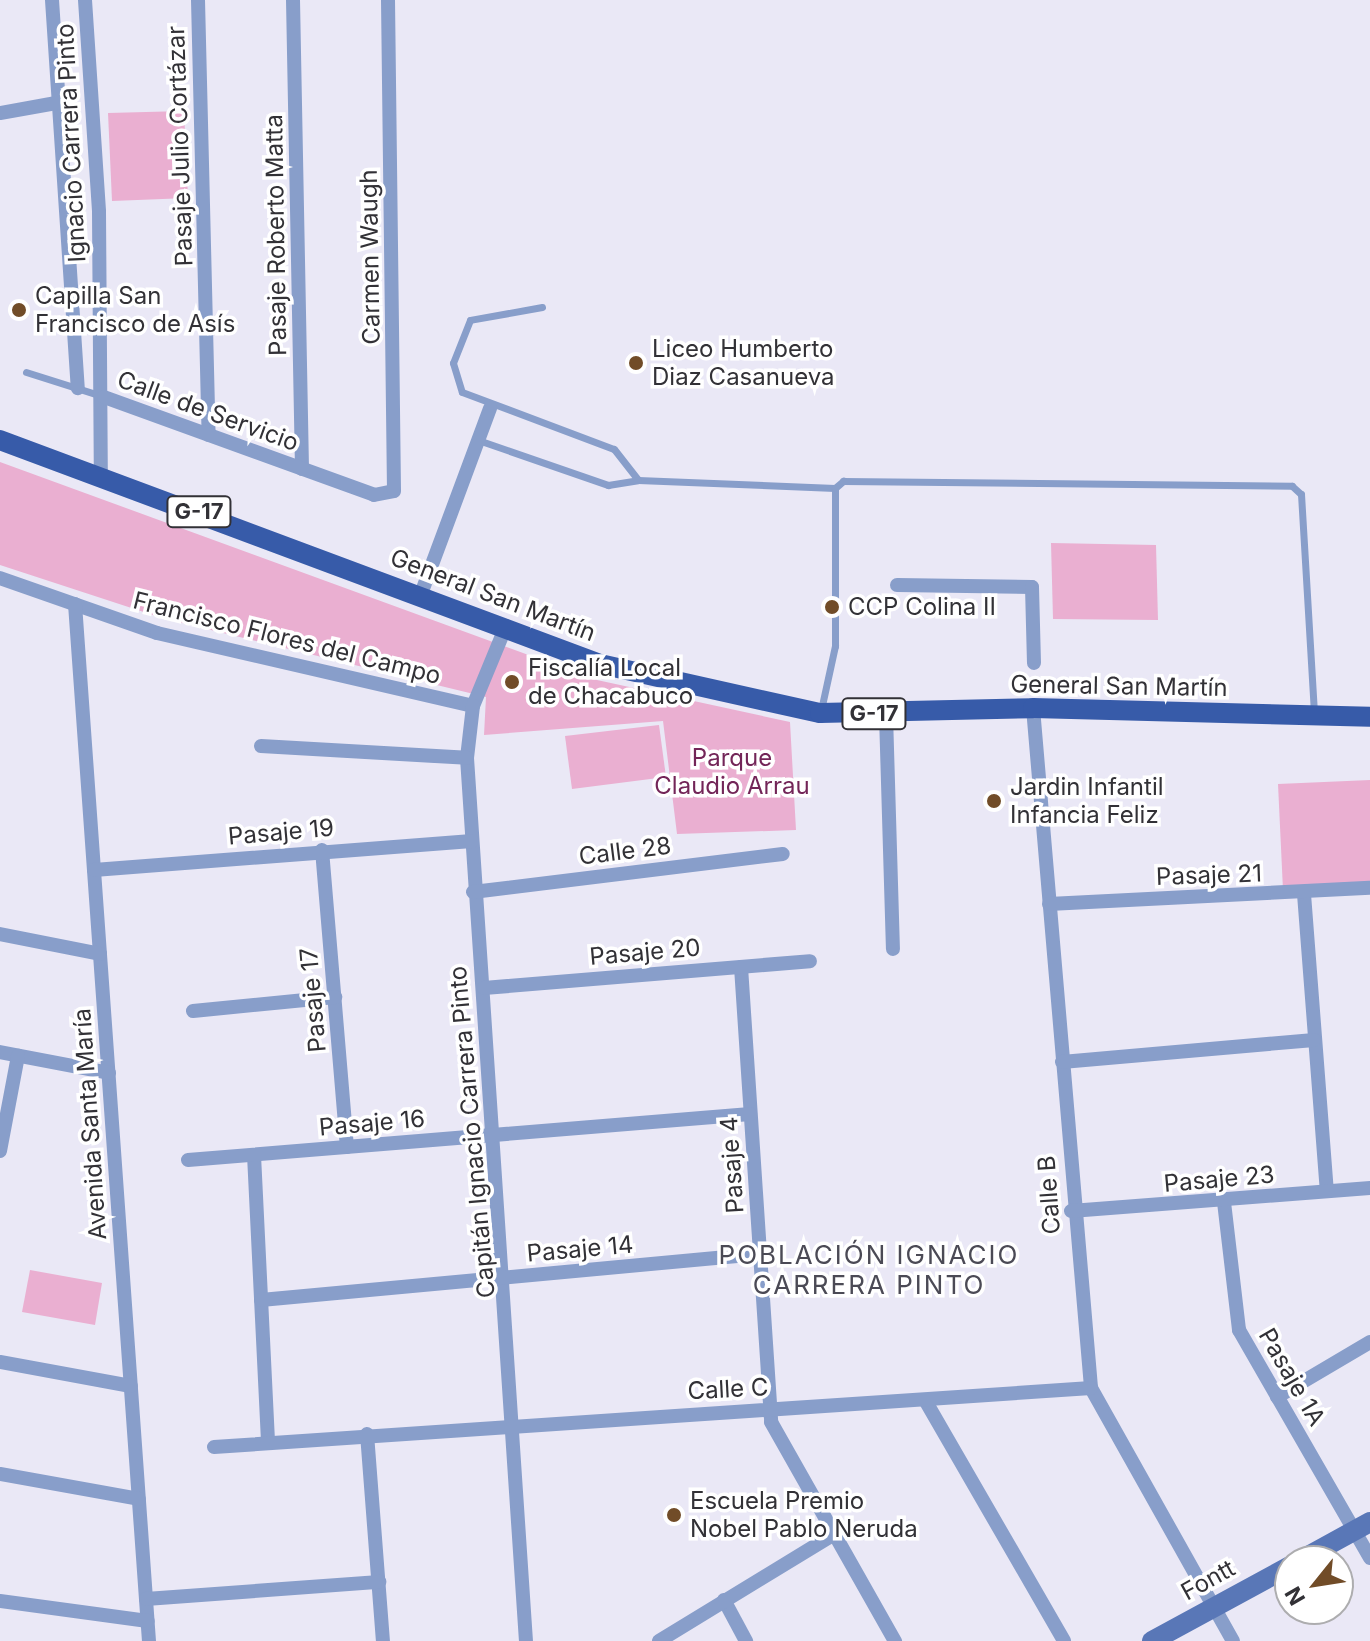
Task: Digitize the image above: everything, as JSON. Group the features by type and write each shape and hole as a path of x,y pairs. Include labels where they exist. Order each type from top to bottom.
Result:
{"main road":[{"name":"General San Martín","path":"0,440 421,594 600,664 820,713 886,715 1033,708 1370,717"},
{"path":"1328,1545 1362,1526"},
{"name":"Fontt","path":"1152,1641 1274,1575"}],"street":[{"path":"52,0 56,103 78,388"},
{"name":"Ignacio Carrera Pinto","path":"85,0 104,397 101,476"},
{"name":"Pasaje Julio Cortázar","path":"198,0 209,435"},
{"name":"Pasaje Roberto Matta","path":"293,0 302,469"},
{"name":"Carmen Waugh","path":"374,495 389,496 396,481 388,0"},
{"path":"0,113 56,103"},
{"name":"Calle de Servicio","path":"104,397 374,495"},
{"path":"421,594 490,408"},
{"name":"Francisco Flores del Campo","path":"0,578 157,633 473,706"},
{"path":"897,585 1032,587 1034,663"},
{"name":"Avenida Santa María","path":"75,604 149,1641"},
{"name":"Capitán Ignacio Carrera Pinto","path":"506,626 473,706 467,758 473,892 497,1134 526,1641"},
{"name":"Calle B","path":"1033,708 1071,1211 1091,1388 1233,1641"},
{"path":"886,715 893,949"},
{"path":"261,746 467,758"},
{"name":"Pasaje 19","path":"94,870 322,850 472,841"},
{"name":"Pasaje 17","path":"322,850 347,1147"},
{"name":"Calle 28","path":"473,892 783,854"},
{"name":"Pasaje 21","path":"1049,904 1304,894 1370,888"},
{"path":"1304,894 1327,1191"},
{"path":"0,934 100,954"},
{"name":"Pasaje 20","path":"484,988 810,961"},
{"name":"Pasaje 4","path":"741,967 770,1408"},
{"path":"193,1011 335,997"},
{"path":"1062,1062 1314,1040"},
{"path":"0,1052 109,1073"},
{"path":"0,1151 18,1056"},
{"name":"Pasaje 16","path":"188,1160 750,1114"},
{"path":"254,1155 268,1442"},
{"name":"Pasaje 23","path":"1071,1211 1224,1202 1370,1188"},
{"name":"Pasaje 1A","path":"1224,1202 1235,1317 1277,1397 1362,1526 1370,1558"},
{"name":"Pasaje 14","path":"261,1300 759,1254"},
{"path":"1277,1397 1370,1342"},
{"path":"0,1362 131,1386"},
{"name":"Calle C","path":"214,1447 513,1424 1091,1388"},
{"path":"925,1400 1064,1641"},
{"path":"770,1408 834,1534 895,1641"},
{"path":"367,1434 383,1641"},
{"path":"0,1474 139,1499"},
{"path":"659,1641 834,1534"},
{"path":"146,1599 379,1582"},
{"path":"724,1600 746,1641"},
{"path":"0,1601 148,1621"}],"lane":[{"path":"542,307 470,320 458,340 453,363 462,392 490,408 614,449 638,480"},
{"name":"Calle de Servicio","path":"26,372 104,397"},
{"path":"478,440 608,485 638,480 835,488 843,481 1292,486 1301,494 1314,716"},
{"path":"820,713 835,646 835,488"}],"green space":[{"path":"184,111 188,198 112,201 108,113"},
{"name":"Parque Claudio Arrau","path":"0,462 597,680 790,722 796,830 677,834 663,721 484,735 486,697 162,618 0,565"},
{"path":"1051,543 1156,545 1158,620 1053,619"},
{"path":"659,725 666,777 572,789 565,736"},
{"path":"1370,780 1370,883 1283,890 1278,784"},
{"path":"30,1270 102,1283 95,1325 22,1312"}],"place":[{"name":"Capilla San Francisco de Asís","path":"19,310"},
{"name":"Liceo Humberto Diaz Casanueva","path":"636,363"},
{"name":"CCP Colina II","path":"832,607"},
{"name":"Fiscalía Local de Chacabuco","path":"512,682"},
{"name":"Jardin Infantil Infancia Feliz","path":"994,801"},
{"name":"Escuela Premio Nobel Pablo Neruda","path":"674,1515"}],"district":[{"name":"POBLACIÓN IGNACIO CARRERA PINTO","path":"869,1270"}]}
